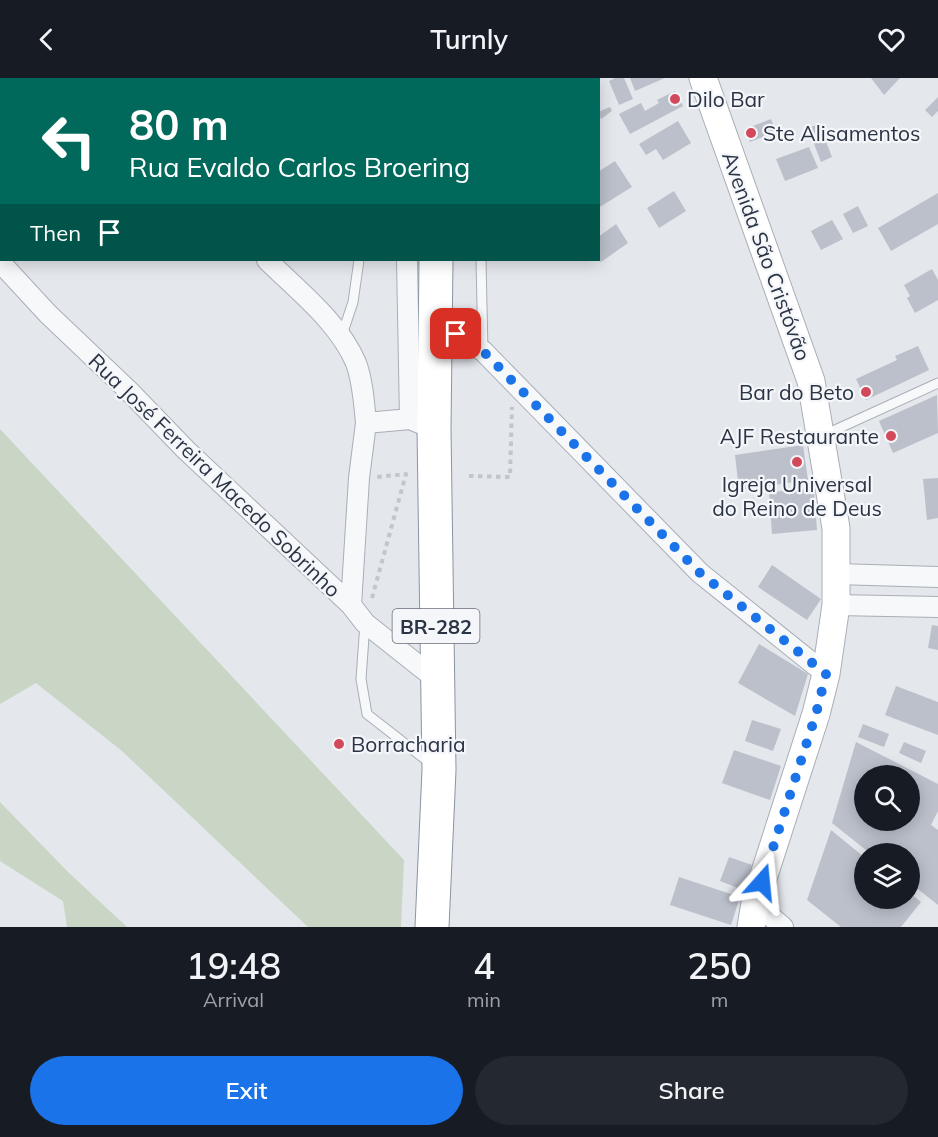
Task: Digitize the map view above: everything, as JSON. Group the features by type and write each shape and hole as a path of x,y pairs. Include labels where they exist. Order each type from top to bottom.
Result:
{"highway":[{"name":"BR-282","path":"432,927 439,770 437,680 422,424 436,325 436,261"}],"main road":[{"name":"Avenida São Cristóvão","path":"708,80 811,381 836,528 837,605 826,674 816,714 753,915"}],"street":[{"path":"268,261 341,338 355,361 361,379 366,423 359,478 351,605"},
{"path":"366,423 422,424 407,261"},
{"name":"Rua José Ferreira Macedo Sobrinho","path":"0,262 48,314 186,450 351,605 365,623 437,680"},
{"path":"436,325 483,351 700,573 826,674"},
{"path":"836,574 938,577"},
{"path":"837,605 938,607"},
{"path":"753,915 783,927"}],"lane":[{"path":"341,338 353,302 358,261"},
{"path":"481,261 483,351"},
{"path":"822,436 938,383"},
{"path":"365,623 361,679 367,714 439,770"}],"path":[{"path":"469,476 510,477 513,382"},
{"path":"359,478 406,474 365,623"}],"green space":[{"path":"0,429 404,860 401,927 308,927 122,751 36,683 0,704"},
{"path":"0,802 68,872 127,927 67,927 63,901 0,861"}],"building":[{"path":"624,78 633,99 619,105 609,81"},
{"path":"630,78 665,78 635,91"},
{"path":"871,78 900,78 884,95"},
{"path":"675,91 683,106 630,134 619,114 641,103 645,111 659,103 657,100"},
{"path":"938,97 938,111 932,117 925,110"},
{"path":"610,107 612,111 601,119 600,111"},
{"path":"771,119 776,132 750,142 745,129"},
{"path":"678,121 691,143 663,160 656,149 646,155 639,144"},
{"path":"819,124 832,157 821,162 808,128"},
{"path":"809,147 818,168 785,181 776,159"},
{"path":"615,161 632,187 600,207 600,171"},
{"path":"674,191 686,211 659,228 647,208"},
{"path":"938,193 938,224 891,251 878,228"},
{"path":"858,206 868,226 853,233 843,214"},
{"path":"832,220 843,239 821,250 811,231"},
{"path":"616,224 628,243 601,262 600,236"},
{"path":"932,269 938,280 938,300 915,313 907,298 910,296 904,285"},
{"path":"918,346 929,370 866,400 856,379 897,360 895,356"},
{"path":"937,395 938,433 893,453 879,421"},
{"path":"803,445 808,480 739,490 735,455"},
{"path":"938,478 938,518 927,520 923,479"},
{"path":"814,489 817,530 772,534 769,492"},
{"path":"772,565 821,599 807,620 758,587"},
{"path":"932,625 938,626 938,650 928,648"},
{"path":"759,644 808,674 795,716 738,683"},
{"path":"896,686 938,702 938,735 885,715"},
{"path":"752,720 781,729 773,751 745,741"},
{"path":"863,724 889,734 884,747 858,737"},
{"path":"856,742 901,765 854,765 854,831 920,831 920,775 938,784 938,811 931,825 938,830 938,905 920,891 920,843 857,843 832,823"},
{"path":"904,742 926,751 921,763 899,753"},
{"path":"734,750 781,766 770,800 722,783"},
{"path":"831,830 854,849 854,909 915,909 901,927 841,927 807,900"},
{"path":"729,857 752,865 743,890 720,881"},
{"path":"679,877 740,897 731,925 670,905"}],"place":[{"name":"Dilo Bar","path":"675,99"},
{"name":"Ste Alisamentos","path":"751,133"},
{"name":"Bar do Beto","path":"866,392"},
{"name":"AJF Restaurante","path":"891,436"},
{"name":"Igreja Universal do Reino de Deus","path":"797,462"},
{"name":"Borracharia","path":"339,744"}],"route":[{"path":"456,334 483,351 700,573 826,674 816,714 762,882"}]}
